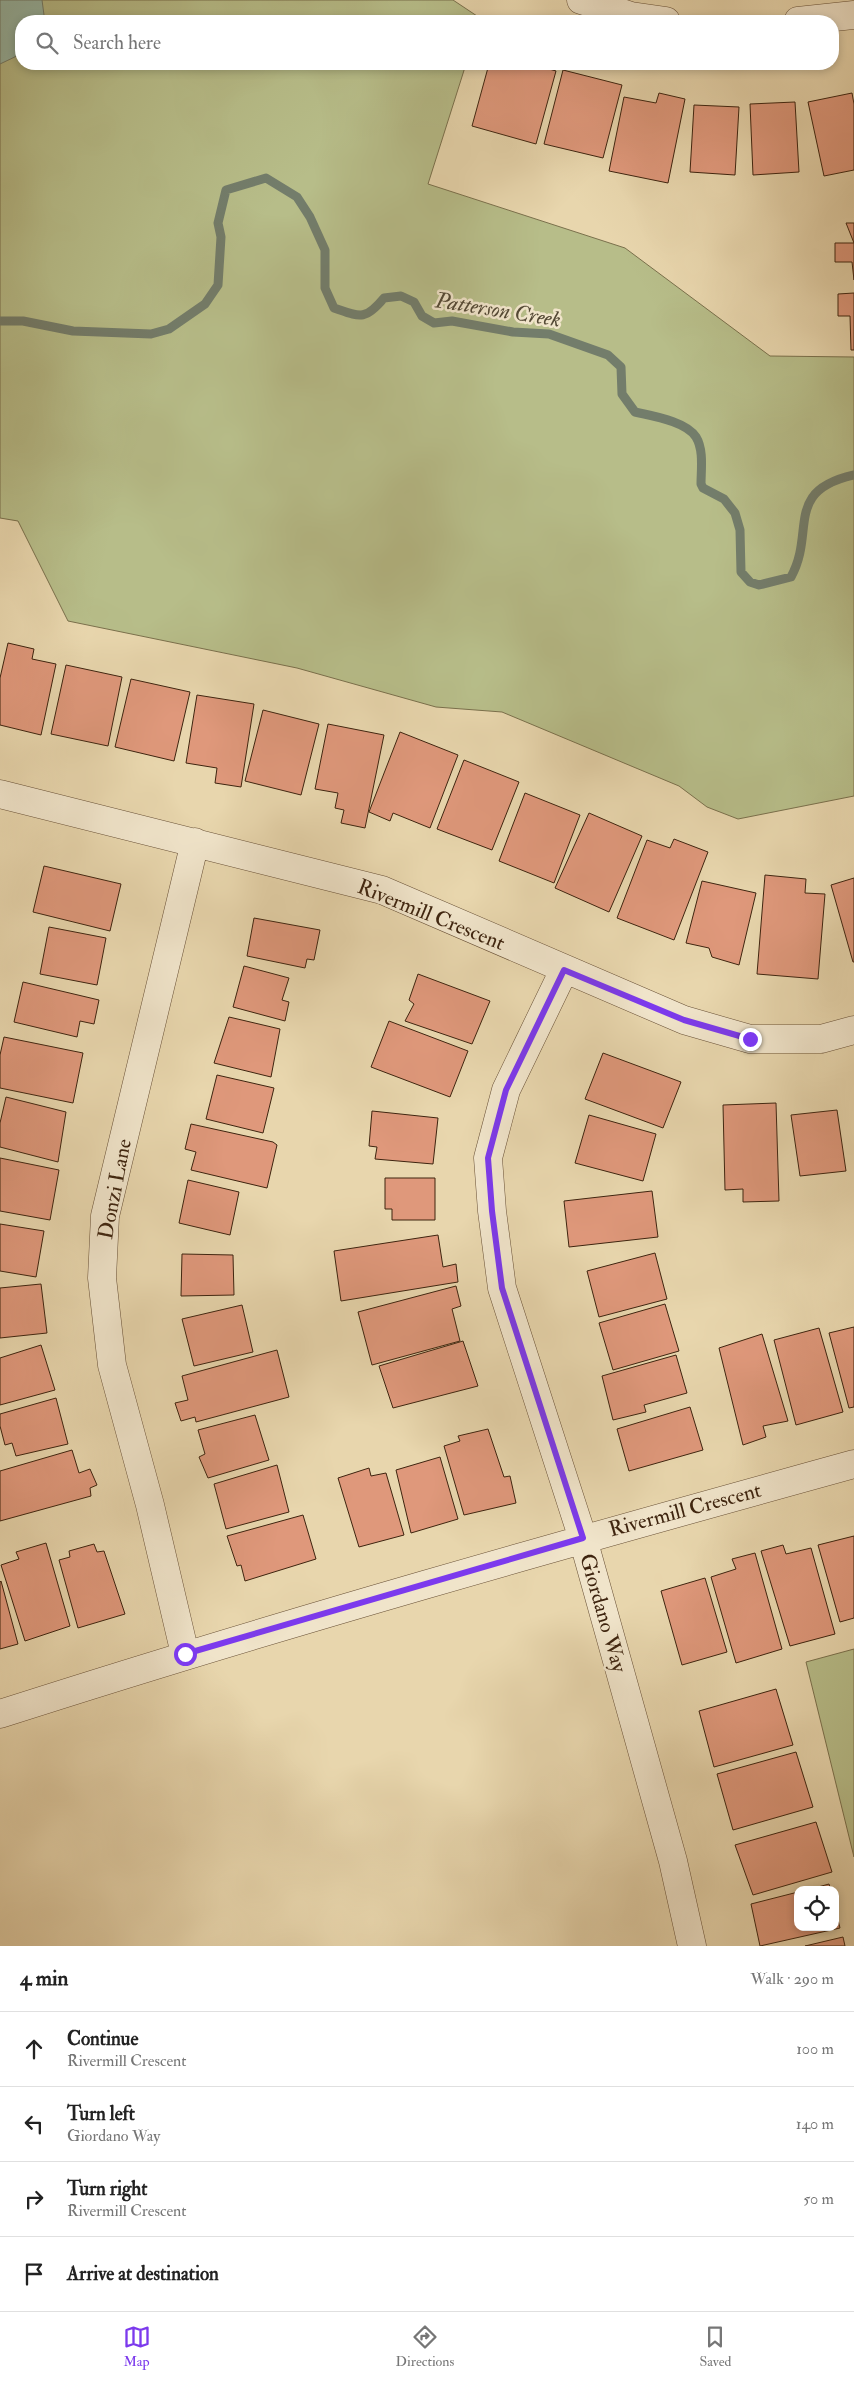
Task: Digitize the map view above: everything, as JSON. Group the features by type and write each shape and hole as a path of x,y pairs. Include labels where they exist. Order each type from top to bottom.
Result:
{"street":[{"path":"581,0 628,15"},
{"path":"839,17 854,15"},
{"name":"Rivermill Crescent","path":"0,794 382,890 564,970 684,1020 750,1039 821,1039 854,1030"},
{"name":"Donzi Lane","path":"185,1654 150,1505 112,1365 102,1278 105,1216 195,842"},
{"name":"Giordano Way","path":"564,970 506,1090 488,1158 492,1211 502,1288 583,1538 673,1861 692,1946"},
{"name":"Rivermill Crescent","path":"0,1714 185,1654 583,1538 854,1464"}],"green space":[{"path":"0,0 453,0 476,15 15,15 15,70 464,70 428,184 625,248 770,356 854,357 854,796 738,819 707,807 679,786 502,712 436,707 297,668 68,621 18,521 0,518"},
{"path":"854,1649 854,1857 806,1662"}],"shaded area":[{"path":"0,0 42,0 44,15 15,15 15,57 0,64"}],"building":[{"path":"487,70 556,71 536,144 472,126"},
{"path":"563,70 622,85 603,158 544,144"},
{"path":"659,93 685,99 668,183 609,171 624,97 656,103"},
{"path":"852,93 854,104 854,170 824,176 808,102"},
{"path":"795,102 799,172 753,175 750,104"},
{"path":"694,105 739,107 735,175 690,172"},
{"path":"846,223 854,223 854,243"},
{"path":"835,243 854,243 854,280 852,262 835,262"},
{"path":"854,293 854,350 851,350 850,316 838,316 838,294"},
{"path":"8,643 34,649 32,659 56,664 41,735 0,725 0,678"},
{"path":"66,665 122,677 108,746 51,734"},
{"path":"131,679 190,692 174,761 115,747"},
{"path":"197,695 254,704 241,787 215,783 217,768 186,763"},
{"path":"263,710 319,724 301,795 245,781"},
{"path":"328,724 384,735 365,828 341,823 344,810 335,808 338,793 315,789"},
{"path":"400,732 458,755 430,828 393,813 390,821 369,812"},
{"path":"464,760 519,782 492,850 437,829"},
{"path":"525,793 580,815 554,883 499,861"},
{"path":"589,813 642,836 609,912 555,888"},
{"path":"674,839 708,852 674,940 617,918 647,840 670,848"},
{"path":"44,866 121,884 110,931 33,912"},
{"path":"765,875 806,879 805,893 825,894 818,979 757,974"},
{"path":"854,878 854,962 853,962 831,885"},
{"path":"702,881 756,893 739,965 712,957 709,948 686,943"},
{"path":"254,918 320,930 314,960 307,959 305,968 247,956"},
{"path":"49,927 106,938 97,985 40,974"},
{"path":"244,966 289,978 282,1000 289,1002 285,1021 233,1007"},
{"path":"418,974 490,1001 472,1044 405,1021 414,1004 409,1000"},
{"path":"23,982 99,1000 94,1024 80,1021 77,1037 14,1022"},
{"path":"229,1017 280,1029 271,1077 214,1063"},
{"path":"389,1021 468,1051 450,1097 371,1067"},
{"path":"4,1037 83,1053 73,1103 0,1088 0,1055"},
{"path":"603,1053 681,1082 663,1128 585,1099"},
{"path":"217,1075 274,1088 263,1133 206,1119"},
{"path":"6,1097 66,1112 58,1162 0,1147 0,1123"},
{"path":"776,1103 779,1201 743,1202 743,1189 725,1190 723,1105"},
{"path":"837,1110 846,1171 800,1176 791,1115"},
{"path":"372,1111 438,1118 433,1164 375,1159 377,1147 369,1146"},
{"path":"589,1115 656,1134 643,1181 575,1163"},
{"path":"191,1124 273,1142 277,1145 267,1188 191,1170 196,1152 185,1149"},
{"path":"0,1158 59,1170 50,1220 0,1211"},
{"path":"385,1178 435,1178 435,1220 392,1220 392,1209 385,1209"},
{"path":"188,1180 239,1192 230,1235 179,1223"},
{"path":"652,1191 658,1237 569,1247 564,1201"},
{"path":"0,1224 44,1231 36,1277 0,1271"},
{"path":"438,1235 443,1267 456,1264 458,1282 341,1301 334,1251"},
{"path":"655,1253 667,1299 599,1317 587,1271"},
{"path":"182,1254 233,1255 234,1295 181,1296"},
{"path":"41,1284 47,1333 0,1338 0,1288"},
{"path":"456,1286 461,1306 452,1309 460,1341 372,1365 358,1312"},
{"path":"665,1304 679,1351 613,1370 599,1323"},
{"path":"242,1305 253,1352 194,1366 182,1319"},
{"path":"854,1327 854,1407 849,1408 829,1333"},
{"path":"819,1328 843,1412 796,1425 774,1340"},
{"path":"762,1334 788,1421 763,1426 766,1437 743,1445 719,1348"},
{"path":"463,1341 478,1386 393,1408 379,1366"},
{"path":"41,1345 55,1390 0,1405 0,1358"},
{"path":"277,1350 289,1397 196,1422 195,1417 181,1421 175,1403 188,1400 182,1376"},
{"path":"676,1355 687,1393 644,1405 646,1412 613,1420 602,1376"},
{"path":"56,1398 68,1444 16,1456 12,1443 5,1445 0,1426 0,1414"},
{"path":"690,1407 703,1450 629,1471 617,1429"},
{"path":"255,1415 269,1460 208,1478 199,1457 205,1454 198,1430"},
{"path":"488,1429 504,1477 510,1476 516,1503 464,1515 444,1446 460,1441 458,1436"},
{"path":"72,1450 79,1473 90,1469 97,1485 90,1488 91,1496 0,1521 0,1471"},
{"path":"440,1457 458,1519 411,1533 396,1470"},
{"path":"277,1465 289,1512 226,1529 214,1484"},
{"path":"369,1468 371,1476 386,1473 404,1535 359,1547 338,1478"},
{"path":"303,1515 316,1559 245,1581 241,1565 237,1566 227,1536"},
{"path":"854,1536 854,1618 840,1622 818,1545"},
{"path":"46,1543 70,1626 25,1641 1,1565 19,1559 16,1552"},
{"path":"94,1544 97,1552 104,1551 125,1614 78,1628 59,1560 70,1557 69,1551"},
{"path":"783,1545 786,1554 811,1548 835,1634 790,1646 761,1551"},
{"path":"755,1553 782,1649 736,1663 711,1577 736,1569 732,1559"},
{"path":"705,1578 727,1652 682,1665 661,1591"},
{"path":"0,1582 18,1644 0,1649"},
{"path":"776,1689 793,1745 714,1767 699,1711"},
{"path":"796,1752 813,1807 733,1830 717,1774"},
{"path":"816,1822 832,1872 753,1895 735,1845"},
{"path":"794,1893 794,1931 827,1931 760,1946 751,1904"},
{"path":"843,1937 845,1946 805,1946"}],"waterway":[{"name":"Patterson Creek","path":"0,321 23,321 73,331 151,334 169,329 205,304 218,285 221,237 218,223 226,190 266,178 297,197 310,217 325,250 325,288 334,308 362,315 372,311 384,298 401,296 414,302 422,316 434,323 452,321 513,332 549,334 608,355 621,367 622,394 635,412 677,423 691,431 696,437 701,454 701,484 703,488 724,499 735,513 740,530 741,572 750,582 759,585 791,577 798,560 805,515 809,502 818,491 832,482 854,475"}],"route":[{"path":"185,1654 583,1538 502,1288 492,1211 488,1158 506,1090 564,970 684,1020 750,1039"}]}
